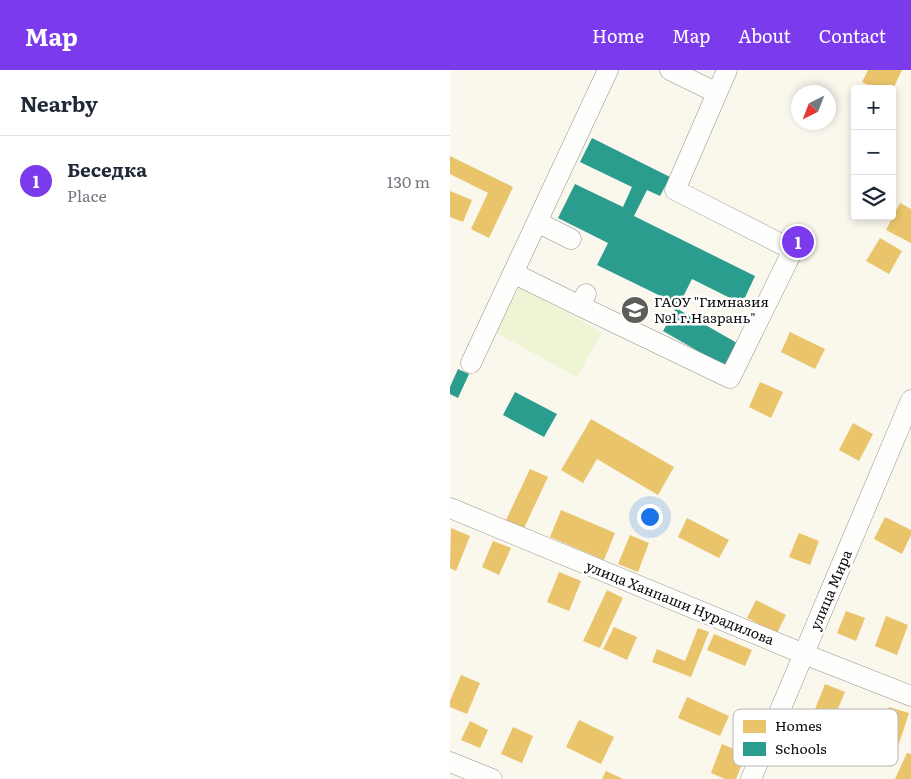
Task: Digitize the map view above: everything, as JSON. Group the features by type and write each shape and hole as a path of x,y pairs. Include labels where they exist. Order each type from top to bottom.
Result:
{"street":[{"path":"471,363 608,70"},
{"path":"670,70 717,93"},
{"path":"513,273 583,300 730,378 793,250 675,190 727,70"},
{"path":"537,222 571,238"},
{"name":"улица Мира","path":"781,709 804,654 904,438 911,400"},
{"name":"улица Ханпаши Нурадилова","path":"450,508 804,654 911,696"},
{"path":"450,762 492,779"},
{"name":"улица Мира","path":"751,779 757,766"}],"green space":[{"path":"520,287 602,332 577,377 495,332"}],"building: Homes":[{"path":"868,70 902,70 895,85 868,85 862,82"},
{"path":"450,156 513,187 489,238 471,229 488,193 450,174"},
{"path":"450,191 472,200 463,222 450,217"},
{"path":"900,203 911,209 911,243 886,230 891,220 896,220 896,211"},
{"path":"880,238 902,251 889,274 866,261"},
{"path":"790,332 825,349 815,369 781,352"},
{"path":"760,382 783,392 771,418 749,407"},
{"path":"591,419 674,467 658,495 597,459 583,483 561,470"},
{"path":"853,423 873,434 859,461 839,450"},
{"path":"530,469 548,477 524,528 506,520"},
{"path":"561,510 615,533 604,560 550,537"},
{"path":"885,517 911,530 911,535 902,554 874,539"},
{"path":"687,518 729,540 719,558 678,537"},
{"path":"451,528 470,536 456,571 450,568"},
{"path":"799,533 819,541 810,565 789,557"},
{"path":"630,535 649,543 638,572 618,564"},
{"path":"493,541 511,548 499,575 482,567"},
{"path":"559,572 581,581 569,611 547,602"},
{"path":"607,590 623,598 600,648 583,641"},
{"path":"756,600 786,615 777,633 747,618"},
{"path":"846,611 865,618 856,641 837,633"},
{"path":"886,616 908,625 897,655 875,646"},
{"path":"614,627 637,637 627,660 603,649"},
{"path":"698,628 709,632 691,677 652,662 657,649 685,661"},
{"path":"714,634 752,650 745,666 707,650"},
{"path":"461,675 480,683 467,714 450,707 450,701"},
{"path":"825,684 845,692 838,709 815,709"},
{"path":"687,697 729,716 720,736 678,718"},
{"path":"898,710 909,713 898,747"},
{"path":"579,720 614,737 601,764 566,747"},
{"path":"470,721 488,730 480,748 461,740"},
{"path":"513,727 533,736 522,763 501,754"},
{"path":"722,744 733,749 733,766 741,766 736,779 725,779 711,773"},
{"path":"907,753 911,754 911,779 895,779"},
{"path":"606,771 623,779 602,779"}],"building: Schools":[{"path":"592,138 670,177 660,196 647,190 634,216 755,276 742,304 692,279 679,305 597,265 608,243 558,218 575,184 623,207 632,187 580,162"},
{"path":"797,232 805,239 802,246 793,246 790,237"},
{"path":"676,308 737,343 724,366 663,331"},
{"path":"458,369 469,374 458,398 450,394 450,387"},
{"path":"515,392 557,414 544,437 503,415"}],"place":[{"name":"Беседка","path":"798,242"},
{"name":"ГАОУ \"Гимназия №1 г.Назрань\"","path":"635,310"}]}
